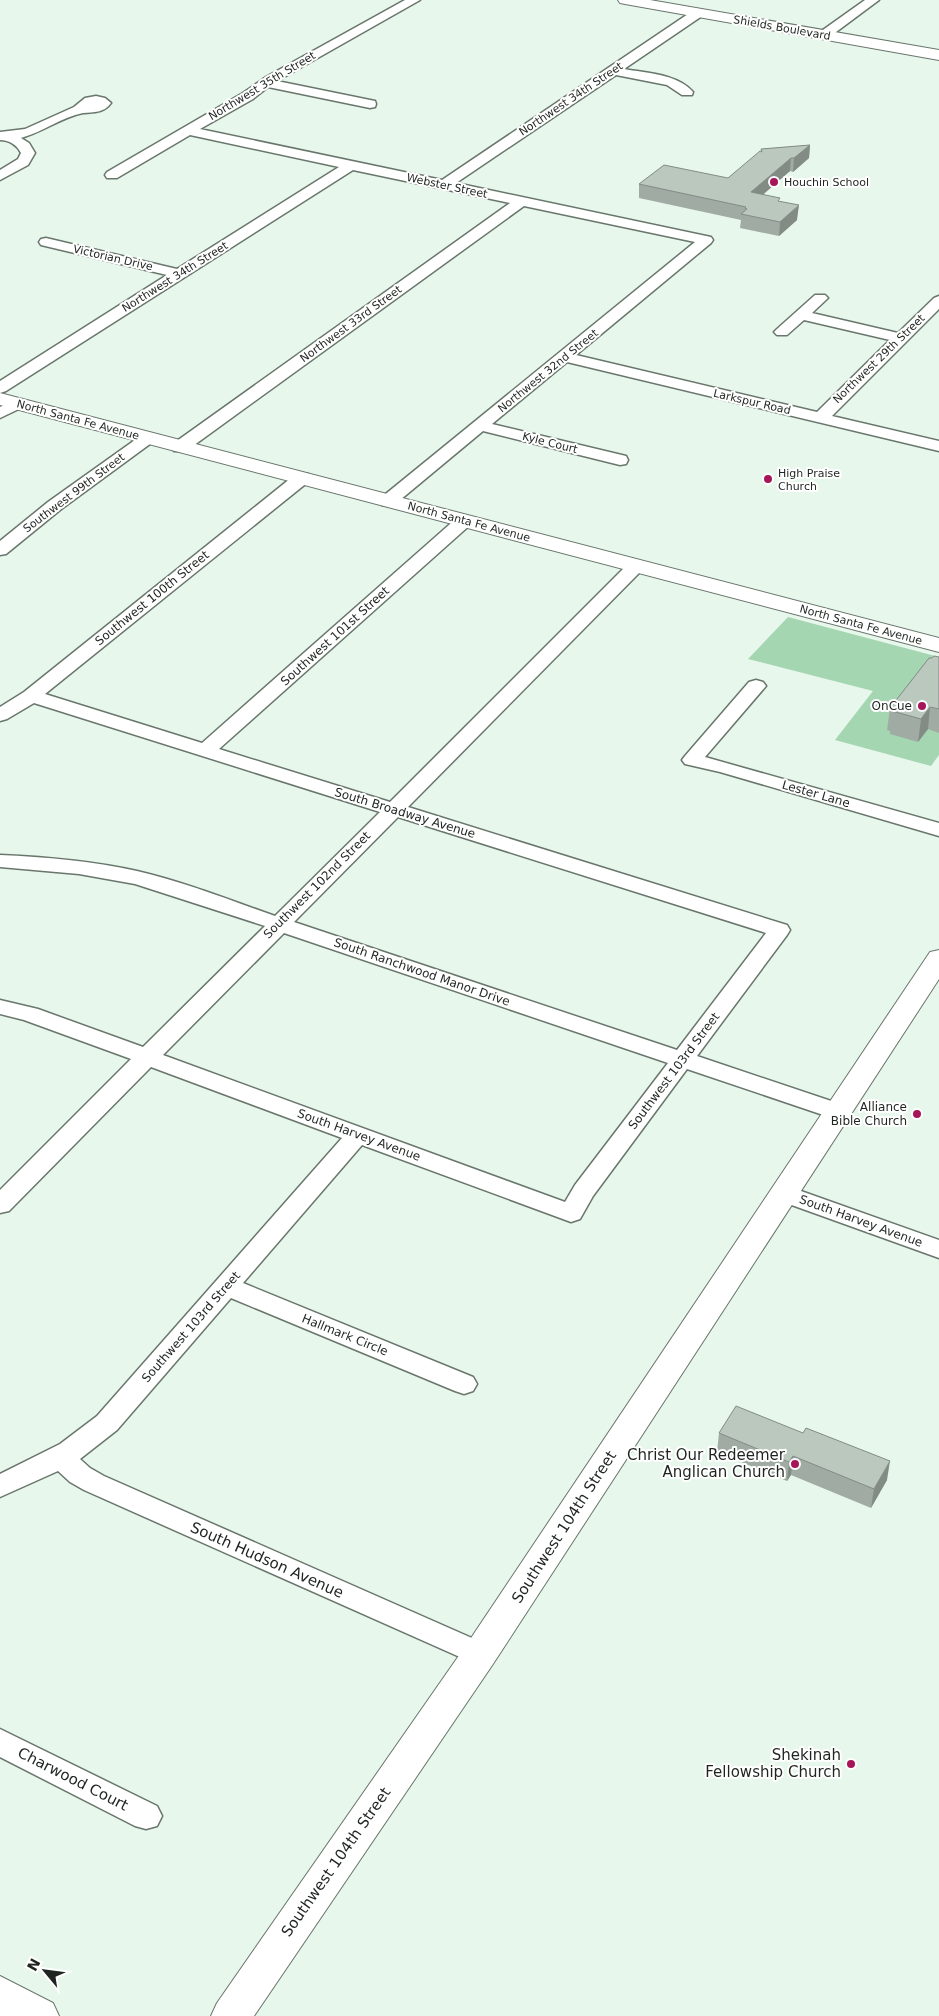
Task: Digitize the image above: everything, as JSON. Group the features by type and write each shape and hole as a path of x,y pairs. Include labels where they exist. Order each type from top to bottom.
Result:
{"main road":[{"name":"Shields Boulevard","path":"625,0 828,32 939,44"},
{"name":"Shields Boulevard","path":"667,0 939,55"},
{"name":"North Santa Fe Avenue","path":"6,406 148,438 939,645"},
{"name":"Southwest 104th Street","path":"231,2016 480,1654 939,958"},
{"path":"0,1995 39,2016"}],"street":[{"name":"Northwest 35th Street","path":"112,175 266,84 414,0"},
{"path":"828,32 873,0"},
{"name":"Northwest 34th Street","path":"444,185 698,13"},
{"path":"612,70 671,82 687,92"},
{"path":"266,84 370,104"},
{"path":"5,136 20,135 78,110"},
{"name":"Webster Street","path":"189,131 706,240"},
{"path":"0,176 23,162 28,153 24,146 5,136"},
{"name":"Northwest 34th Street","path":"0,388 351,166"},
{"name":"Northwest 33rd Street","path":"180,447 522,202"},
{"name":"Northwest 32nd Street","path":"388,501 706,240"},
{"name":"Victorian Drive","path":"46,242 180,274"},
{"path":"782,332 820,298"},
{"name":"Northwest 29th Street","path":"820,418 939,301"},
{"path":"802,315 901,338"},
{"name":"Larkspur Road","path":"565,357 939,446"},
{"name":"Kyle Court","path":"481,426 620,460"},
{"name":"Southwest 99th Street","path":"0,550 54,506 148,438"},
{"name":"Southwest 100th Street","path":"0,715 31,696 302,478"},
{"name":"Southwest 101st Street","path":"206,751 464,521"},
{"name":"Southwest 102nd Street","path":"0,1205 146,1056 636,566"},
{"name":"Lester Lane","path":"756,686 692,760 724,767 939,830"},
{"name":"South Broadway Avenue","path":"31,696 779,930"},
{"name":"South Ranchwood Manor Drive","path":"0,861 70,865 118,873 165,886 838,1112"},
{"name":"Southwest 103rd Street","path":"571,1213 584,1191 779,930"},
{"path":"0,1007 30,1014 146,1056"},
{"name":"South Harvey Avenue","path":"146,1056 357,1136 571,1213"},
{"name":"Southwest 103rd Street","path":"0,1486 61,1458 107,1423 357,1136"},
{"name":"South Harvey Avenue","path":"784,1193 939,1249"},
{"name":"Hallmark Circle","path":"226,1286 464,1384"},
{"name":"South Hudson Avenue","path":"61,1458 80,1475 94,1483 480,1654"},
{"name":"Charwood Court","path":"0,1742 146,1816"}],"green space":[{"path":"788,617 939,657 939,755 931,766 835,740 873,691 748,659"}],"building":[{"path":"810,145 794,158 791,158 751,192 780,198 778,201 799,205 780,222 741,214 747,209 746,207 639,184 664,165 728,178 760,151 762,152 761,149"},
{"path":"939,657 939,709 930,707 921,719 892,711 894,709 890,708 929,658"},
{"path":"736,1406 803,1433 806,1428 890,1461 874,1489 793,1456 789,1462 719,1433"}],"place":[{"name":"Houchin School","path":"774,182"},
{"name":"High Praise Church","path":"768,479"},
{"name":"OnCue","path":"922,706"},
{"name":"Alliance Bible Church","path":"917,1114"},
{"name":"Christ Our Redeemer Anglican Church","path":"795,1464"},
{"name":"Shekinah Fellowship Church","path":"851,1764"}]}
